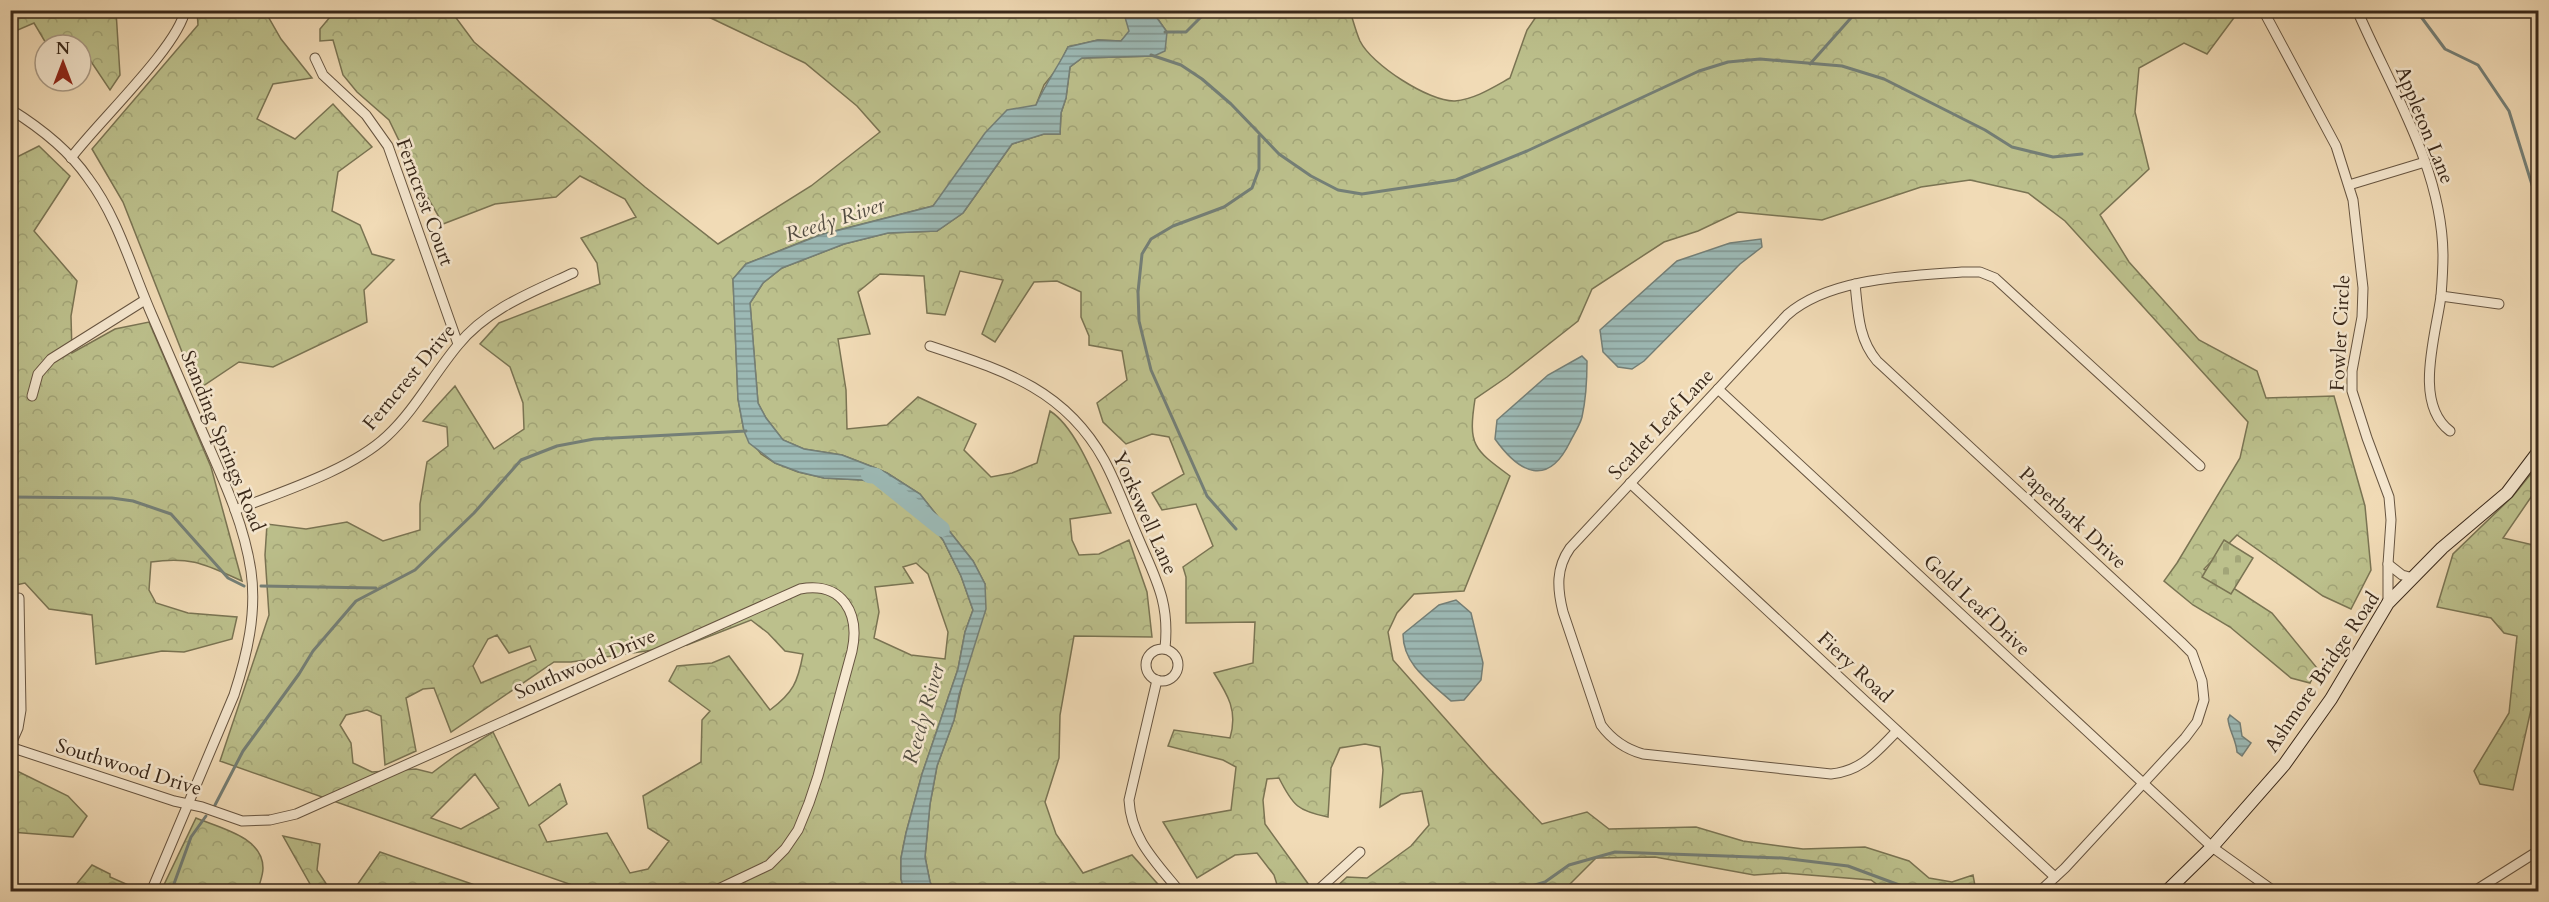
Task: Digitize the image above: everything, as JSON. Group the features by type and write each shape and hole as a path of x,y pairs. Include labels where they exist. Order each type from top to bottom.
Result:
{"main road":[{"name":"Ashmore Bridge Road","path":"2166,891 2212,847 2284,765 2312,728 2388,603 2442,548 2507,493 2538,452"}],"street":[{"path":"71,158 168,43 182,20 185,10"},
{"name":"Fowler Circle","path":"2263,10 2336,146 2349,185 2358,227 2363,288 2362,317 2352,371 2352,391 2390,497 2388,603"},
{"name":"Appleton Lane","path":"2357,10 2425,162 2440,222 2443,254 2441,296 2430,361 2431,400 2436,416 2450,431"},
{"path":"2523,10 2538,14"},
{"name":"Ferncrest Court","path":"315,58 323,75 366,115 388,146 458,344"},
{"name":"Standing Springs Road","path":"10,109 57,143 89,178 108,209 235,510 244,536 251,572 253,604 250,636 234,695 151,891"},
{"path":"2349,185 2425,162"},
{"name":"Scarlet Leaf Lane","path":"1897,730 1859,767 1831,774 1643,754 1614,740 1601,725 1563,612 1558,586 1562,564 1570,548 1795,308 1825,291 1855,284 1980,272 1995,278 2122,392 2200,466"},
{"name":"Ferncrest Drive","path":"235,510 322,474 374,447 397,425 458,344 494,313 573,273"},
{"name":"Paperbark Drive","path":"1855,284 1861,332 1865,343 1877,361 2192,653 2200,671 2204,700 2197,722 2185,738 2055,877 2039,891"},
{"path":"2441,296 2499,304"},
{"path":"32,396 38,374 51,358 145,300"},
{"name":"Yorkswell Lane","path":"930,346 999,369 1022,380 1046,395 1070,415 1089,438 1110,471 1162,596 1167,626 1165,648"},
{"name":"Gold Leaf Drive","path":"1718,389 2212,847 2275,891"},
{"name":"Fiery Road","path":"1630,483 2055,877"},
{"path":"2388,564 2402,575 2413,578"},
{"name":"Southwood Drive","path":"10,747 32,756 242,821 270,820 296,814 800,589 823,589 833,593 846,604 855,628 852,651 809,803 798,830 776,860 756,873 712,891"},
{"path":"10,747 18,728 21,710 19,598"},
{"path":"1165,648 1174,655 1177,670 1171,678 1157,680 1147,672 1145,662 1150,652 1165,648"},
{"path":"1157,680 1129,800 1130,818 1136,834 1146,849 1180,891"},
{"path":"2474,891 2485,889 2538,851"},
{"path":"1316,891 1360,852"}],"green space":[{"path":"10,11 116,11 120,75 110,90 93,64 93,33 40,33 34,23 11,33"},
{"path":"197,11 270,11 269,18 281,39 312,78 273,84 257,119 295,139 333,104 372,147 338,172 332,211 360,225 372,254 394,260 364,290 367,322 273,367 239,362 197,390 123,202 92,149 198,25"},
{"path":"335,11 451,11 474,42 645,187 718,244 811,186 880,132 857,106 805,63 696,11 1123,11 1130,31 1121,41 1098,40 1068,47 1057,69 1044,85 1036,105 947,189 933,206 819,235 746,264 733,279 738,399 744,431 761,454 775,463 798,472 824,478 862,480 887,485 907,495 943,540 961,576 973,610 965,632 958,669 922,774 906,833 901,858 901,879 904,891 589,891 220,761 269,615 265,555 267,524 306,529 347,522 383,541 420,530 420,504 427,462 448,446 447,427 423,421 455,386 494,449 524,429 523,403 510,367 480,344 499,323 600,284 597,263 581,238 636,217 625,199 580,176 556,197 495,204 443,224 421,186 389,120 357,92 343,75 333,40 320,41 320,29","holes":["916,563 928,574 948,632 945,659 911,655 874,638 879,612 875,587 913,583 903,567","751,620 768,633 785,651 803,654 793,686 784,698 770,710 729,656 712,663 677,666 669,681 710,711 702,720 701,762 643,796 648,828 669,841 648,869 630,873 607,833 547,842 539,825 567,804 560,784 529,806 493,732 432,773 416,769 372,772 353,763 351,743 340,725 346,715 367,710 381,716 385,765 416,751 406,698 423,689 434,688 451,732 554,662 571,662 687,645","497,635 509,653 530,646 536,660 481,683 473,666 488,639","475,774 499,808 461,829 431,818"]},
{"path":"1152,11 1350,11 1360,41 1376,60 1416,89 1444,100 1455,101 1476,95 1510,78 1527,30 1540,11 2239,11 2207,54 2184,43 2139,68 2135,112 2149,169 2100,215 2129,262 2199,340 2257,371 2266,398 2334,396 2365,506 2371,570 2351,609 2323,596 2237,535 2204,569 2272,613 2317,668 2310,683 2291,678 2230,627 2193,605 2164,581 2240,458 2248,422 2065,221 2028,193 1970,180 1921,187 1822,220 1738,212 1698,231 1664,242 1592,289 1578,321 1475,399 1472,427 1476,445 1488,459 1510,476 1464,591 1414,594 1397,613 1388,632 1393,660 1542,824 1587,812 1609,829 1696,827 1743,841 1803,849 1865,847 1909,861 1929,878 1952,882 1973,875 1976,891 1886,891 1871,880 1784,873 1754,875 1655,857 1596,858 1568,886 1568,891 1332,891 1347,877 1367,878 1411,846 1429,825 1422,791 1401,794 1380,807 1383,770 1380,747 1365,744 1340,748 1331,768 1328,817 1298,806 1288,795 1279,778 1267,779 1263,800 1265,824 1309,885 1302,891 1279,891 1274,875 1257,853 1235,855 1197,878 1163,822 1231,810 1236,767 1223,760 1168,746 1174,730 1230,738 1232,711 1224,689 1214,673 1253,663 1255,622 1186,623 1186,577 1183,567 1213,546 1196,504 1162,510 1152,493 1184,474 1169,437 1152,434 1126,444 1103,422 1097,403 1127,380 1122,351 1089,345 1089,336 1081,317 1081,292 1057,281 1034,282 995,342 982,334 1003,280 960,271 945,315 927,313 924,276 880,274 858,292 870,334 838,339 846,390 847,429 887,425 918,397 976,424 964,450 991,477 1012,473 1037,463 1050,411 1060,419 1077,443 1111,513 1070,519 1072,540 1079,555 1099,554 1129,540 1147,592 1152,637 1074,636 1060,715 1059,758 1045,802 1056,834 1083,873 1132,855 1164,891 935,891 930,882 925,857 930,804 937,766 954,720 985,584 973,561 920,494 873,467 842,455 804,449 783,440 758,403 750,303 763,283 782,268 844,244 888,233 937,231 963,213 1012,144 1044,134 1060,134 1061,113 1066,98 1070,67 1082,58 1154,56 1167,32"},
{"path":"39,146 70,176 34,231 77,281 71,316 72,353 115,329 149,322 211,467 242,581 198,563 165,560 151,562 149,590 156,603 188,613 237,617 232,639 184,652 162,651 96,664 92,615 49,609 25,583 11,586 11,160"},
{"path":"2538,465 2538,487 2503,538 2538,546 2538,678 2513,790 2480,784 2474,771 2509,713 2517,636 2504,633 2491,618 2437,607 2453,554 2513,496"},
{"path":"2224,540 2253,558 2231,594 2202,577"},
{"path":"13,769 68,796 87,816 73,837 11,832 10,773"},
{"path":"196,818 238,835 256,849 261,857 263,868 258,891 161,891"},
{"path":"283,836 320,844 317,870 331,891 314,891"},
{"path":"380,852 492,891 445,889 443,892 353,891"},
{"path":"92,865 110,874 110,877 135,888 134,891 71,891"}],"water":[{"name":"Reedy River","path":"1123,10 1152,11 1167,32 1165,51 1154,56 1082,58 1070,67 1066,98 1061,113 1060,134 1044,134 1012,144 963,213 937,231 888,233 844,244 782,268 763,283 750,303 758,403 783,440 804,449 842,455 873,467 920,494 973,561 985,584 986,609 959,695 954,720 937,766 930,804 925,857 930,882 935,891 904,891 901,879 901,858 906,833 922,774 958,669 965,632 973,610 961,576 943,540 907,495 887,485 862,480 824,478 799,472 775,463 749,443 744,431 738,399 733,279 746,264 820,235 933,206 985,133 1007,110 1036,105 1068,47 1098,40 1121,41 1129,31"},
{"path":"1761,239 1762,247 1740,264 1644,361 1632,369 1618,367 1603,352 1600,330 1677,261 1730,243"},
{"path":"1582,356 1587,361 1586,389 1582,417 1577,430 1553,465 1543,470 1524,467 1514,461 1495,439 1497,420 1548,375"},
{"path":"1456,600 1471,613 1483,663 1481,680 1464,700 1451,701 1413,664 1404,645 1403,634 1439,605"},
{"path":"2230,715 2240,723 2242,736 2251,743 2242,756 2237,752 2228,719"}],"waterway":[{"path":"1165,32 1186,32 1208,10"},
{"path":"1810,64 1858,10"},
{"path":"2416,10 2445,49 2478,65 2509,111 2538,204"},
{"path":"1151,55 1181,65 1202,79 1231,104 1279,154 1311,176 1338,190 1362,194 1456,180 1527,151 1699,71 1728,62 1760,59 1842,66 1884,79 1985,130 2012,147 2053,157 2082,154"},
{"path":"1236,529 1207,496 1151,370 1139,321 1138,292 1142,254 1151,239 1173,226 1224,207 1252,188 1259,169 1259,136"},
{"path":"215,805 243,751 313,651 356,601 415,570 474,513 521,460 557,446 594,439 746,431"},
{"name":"Reedy River","path":"869,475 876,476 942,529"},
{"path":"10,497 112,498 133,501 171,514 228,578 244,586"},
{"path":"261,586 376,588"},
{"path":"171,892 191,837 206,816"},
{"path":"1512,892 1545,882 1569,865 1615,852 1782,858 1848,866 1918,892"}]}
